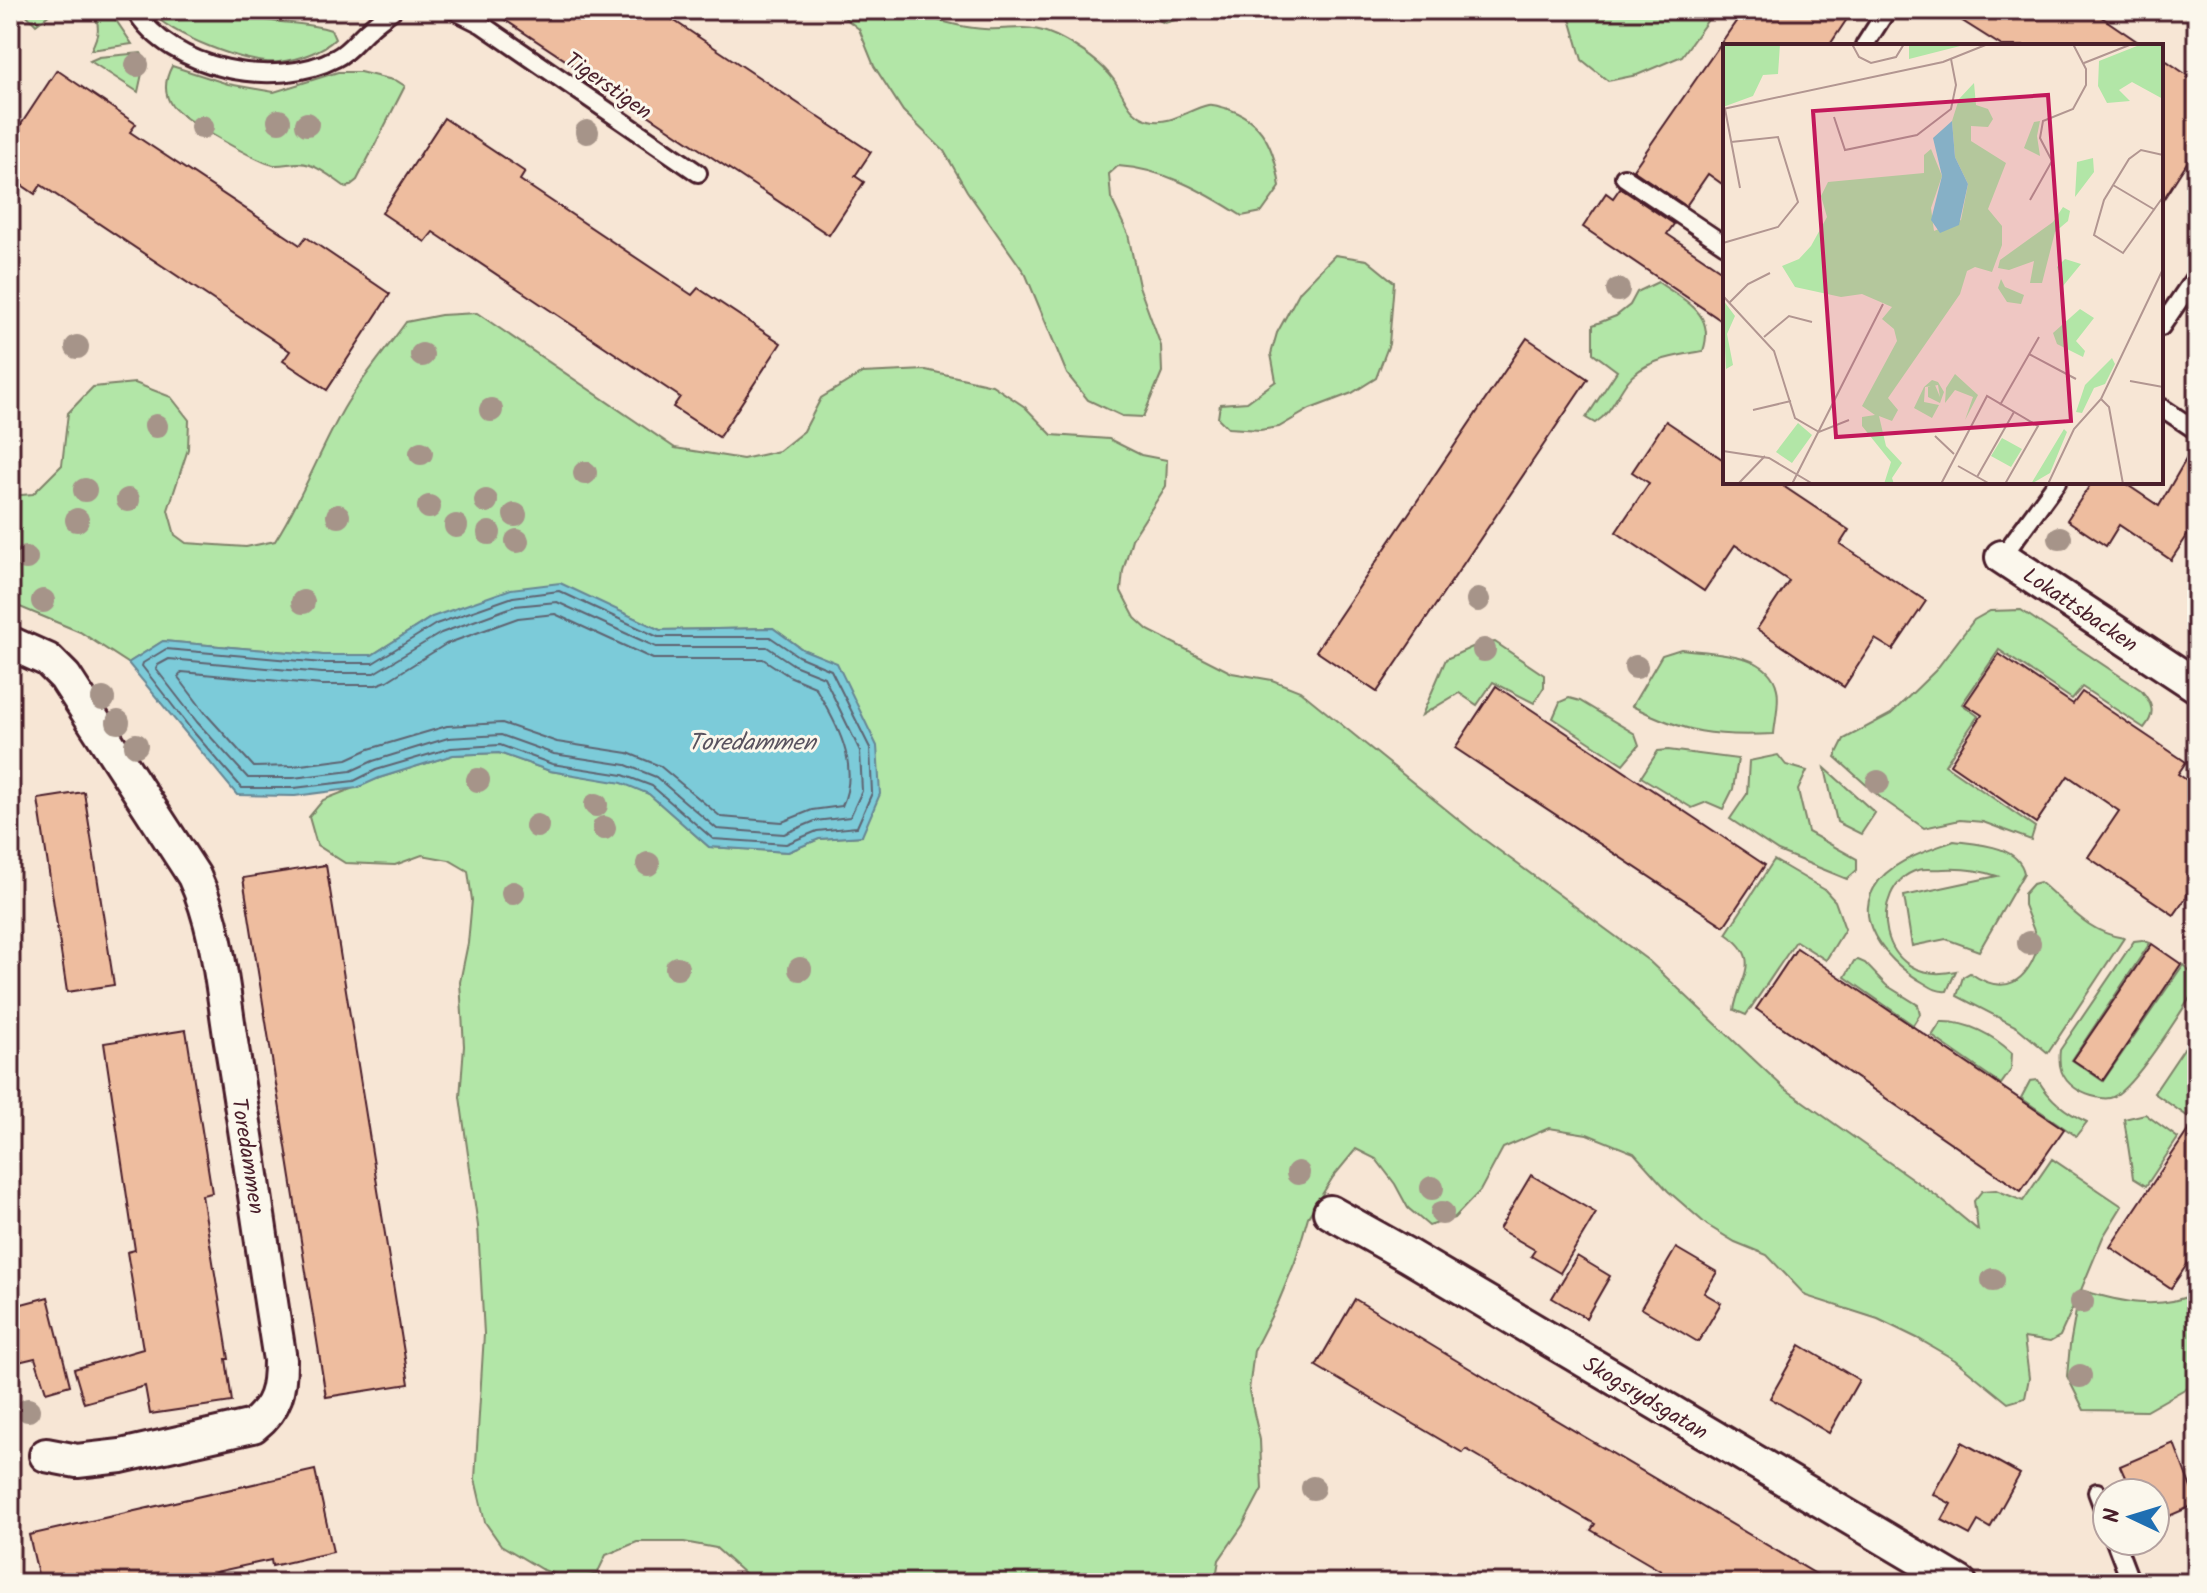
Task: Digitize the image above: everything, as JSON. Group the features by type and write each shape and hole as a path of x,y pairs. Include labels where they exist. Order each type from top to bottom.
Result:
{"street":[{"name":"Lokattsbacken","path":"2002,557 2197,686"},
{"name":"Toredammen","path":"10,643 48,660 65,677 194,876 205,900 240,1096 280,1360 277,1399 267,1415 253,1426 121,1456 77,1461 46,1455"},
{"name":"Skogsrydsgatan","path":"1330,1212 1420,1262 1960,1583"}],"lane":[{"path":"135,10 145,26 171,48 214,65 253,74 285,73 339,57 393,10"},
{"name":"Tigerstigen","path":"453,10 481,24 698,173"},
{"path":"1865,44 1887,10"},
{"path":"1624,177 1723,244"},
{"path":"2163,324 2197,274"},
{"path":"2163,408 2197,431"},
{"name":"Lokattsbacken","path":"2002,557 2056,484"},
{"path":"2121,1557 2131,1583"}],"green space":[{"path":"22,10 55,10 36,25"},
{"path":"89,10 109,10 132,44 91,50 98,24"},
{"path":"149,10 254,10 255,18 322,27 331,30 335,39 301,57 265,62 229,54 190,38"},
{"path":"835,10 920,10 924,16 968,27 1028,28 1045,32 1072,45 1102,67 1136,114 1142,117 1164,121 1212,105 1238,113 1258,128 1271,149 1280,187 1262,212 1242,216 1198,190 1135,168 1118,166 1109,174 1111,198 1128,234 1139,286 1161,346 1162,372 1143,417 1122,416 1088,400 1067,374 1026,275 967,191 944,151 903,111 874,66 859,29"},
{"path":"1136,10 1210,10 1165,23"},
{"path":"1563,10 1715,10 1682,56 1637,75 1608,81 1582,60 1571,22"},
{"path":"141,53 145,60 138,92 90,61 99,57"},
{"path":"172,66 228,84 274,92 338,72 360,72 405,86 357,180 347,188 310,165 265,162 190,120 172,106 167,96 167,81"},
{"path":"1335,255 1367,260 1394,282 1389,344 1376,378 1352,393 1310,409 1279,427 1260,430 1228,428 1218,418 1220,404 1247,402 1276,381 1271,354 1277,333 1300,291"},
{"path":"1658,282 1688,302 1702,317 1706,338 1703,351 1642,368 1595,423 1586,418 1617,371 1593,353 1593,325 1616,316 1630,305 1637,292"},
{"path":"477,313 675,448 743,459 779,451 804,431 821,398 862,373 926,370 992,385 1025,407 1052,435 1109,439 1141,455 1167,460 1166,486 1132,539 1123,571 1121,591 1135,618 1148,630 1232,673 1272,680 1300,691 1474,832 1649,961 1784,1088 1938,1197 1978,1230 1974,1201 1982,1191 1996,1190 2023,1201 2052,1159 2122,1206 2103,1237 2081,1290 2139,1303 2168,1302 2197,1293 2197,1382 2146,1411 2084,1410 2067,1376 2079,1294 2060,1336 2050,1342 2024,1338 2029,1378 2025,1398 2008,1403 1955,1360 1917,1338 1878,1319 1806,1296 1767,1255 1735,1242 1707,1225 1668,1191 1634,1153 1587,1134 1549,1128 1503,1148 1480,1191 1454,1218 1429,1226 1408,1208 1376,1159 1356,1149 1333,1177 1308,1217 1295,1262 1254,1350 1249,1391 1260,1440 1262,1489 1219,1560 1215,1583 755,1583 716,1548 684,1542 637,1542 606,1555 597,1574 573,1581 541,1569 501,1545 485,1522 475,1479 484,1334 478,1226 460,1097 464,1046 460,982 472,900 468,871 449,860 422,855 395,865 345,863 317,845 309,817 323,800 379,778 453,755 499,753 550,771 622,782 649,794 709,847 788,852 819,839 862,836 837,664 802,649 773,628 660,630 619,611 432,617 372,655 323,655 163,641 128,663 80,632 20,607 10,606 10,496 33,494 62,465 68,413 93,387 135,383 171,397 189,420 188,449 168,510 175,535 186,543 246,547 275,541 344,408 406,322 441,315"},
{"path":"2021,610 2141,690 2150,704 2150,718 2144,728 2082,687 2072,699 1999,650 1962,704 1978,716 1945,765 2035,827 2031,840 1983,822 1960,820 1924,828 1881,798 1835,757 1844,739 1891,714 1935,671 1974,620 1990,611"},
{"path":"1495,642 1544,675 1544,687 1534,703 1493,682 1477,705 1459,693 1422,715 1446,659 1479,644"},
{"path":"1681,649 1737,656 1763,667 1777,689 1774,734 1717,734 1685,728 1632,706 1662,655"},
{"path":"1569,698 1580,701 1635,734 1639,745 1623,764 1553,718 1560,702"},
{"path":"1658,751 1738,759 1733,789 1723,809 1707,802 1692,808 1641,777"},
{"path":"1778,755 1786,765 1807,771 1798,790 1808,832 1857,859 1857,870 1847,879 1778,851 1730,819 1747,794 1749,761"},
{"path":"1825,768 1875,813 1861,834 1837,822"},
{"path":"1954,841 2005,851 2014,857 2024,873 1979,951 1946,939 1912,946 1904,896 1997,876 1964,869 1921,869 1901,879 1891,895 1886,913 1888,933 1895,951 1909,965 1929,972 1956,971 1947,991 1944,991 1932,988 1900,966 1880,943 1868,916 1874,888 1889,871 1909,858"},
{"path":"1774,860 1825,890 1835,901 1845,929 1826,960 1796,941 1746,1015 1734,1010 1747,961 1737,943 1726,934"},
{"path":"2040,882 2088,924 2124,938 2048,1053 2017,1027 1957,996 1963,977 1970,973 2004,985 2021,977 2028,968 2039,944 2024,905 2024,894 2033,884"},
{"path":"2134,941 2150,943 2072,1060 2103,1081 2183,965 2197,977 2197,987 2130,1082 2110,1098 2092,1096 2066,1080 2060,1066 2060,1050"},
{"path":"1854,961 1865,963 1886,985 1918,1005 1920,1014 1913,1025 1845,977"},
{"path":"1941,1022 1979,1030 2012,1053 2011,1070 2001,1084 1932,1036"},
{"path":"2197,1029 2197,1107 2190,1118 2154,1093"},
{"path":"2038,1080 2059,1105 2087,1122 2076,1136 2021,1098 2030,1081"},
{"path":"2145,1114 2178,1138 2146,1186 2133,1178 2124,1119"}],"water":[{"name":"Toredammen","path":"560,583 660,630 773,628 802,649 837,663 877,746 880,794 862,836 819,839 788,852 709,847 649,794 622,783 550,771 499,753 453,755 357,788 295,796 237,795 128,663 163,641 323,655 372,655 432,617 511,589"}],"building":[{"path":"490,10 658,10 871,152 855,176 864,182 829,235"},
{"path":"1744,10 1853,10 1830,44 1723,44 1723,185 1708,174 1686,206 1633,170"},
{"path":"1945,10 2091,10 2141,44 1999,44"},
{"path":"2163,58 2197,82 2197,147 2163,200"},
{"path":"57,70 136,124 130,132 300,245 306,237 390,294 327,390 283,361 290,351 41,185 35,194 10,177 10,141"},
{"path":"444,118 525,172 520,180 692,295 698,288 781,343 719,437 673,407 680,397 433,232 425,242 382,213"},
{"path":"1620,188 1674,224 1667,234 1723,272 1723,322 1583,227 1606,193 1613,198"},
{"path":"1527,338 1588,379 1377,692 1316,651"},
{"path":"1666,421 1723,460 1723,484 1780,484 1849,530 1840,544 1926,601 1893,650 1875,639 1844,687 1757,629 1789,581 1735,545 1704,591 1616,532 1649,483 1632,472"},
{"path":"2196,442 2197,521 2171,560 2119,525 2106,546 2067,520 2091,484 2126,484 2159,506"},
{"path":"1999,654 2073,704 2082,692 2186,762 2178,774 2197,787 2197,882 2174,915 2088,857 2119,811 2068,776 2036,823 1950,764 1982,715 1965,704"},
{"path":"1496,686 1765,865 1724,926 1455,748"},
{"path":"84,792 114,985 67,992 38,799"},
{"path":"326,865 409,1384 326,1397 243,878"},
{"path":"2152,944 2181,964 2103,1080 2073,1060"},
{"path":"1797,948 2064,1129 2021,1191 1756,1009"},
{"path":"186,1030 212,1193 202,1195 229,1359 226,1359 232,1402 150,1414 145,1386 84,1403 74,1369 143,1349 127,1252 135,1250 104,1043"},
{"path":"2197,1117 2197,1250 2171,1288 2110,1247"},
{"path":"1531,1175 1596,1213 1560,1273 1531,1256 1535,1250 1499,1229"},
{"path":"1676,1248 1717,1272 1704,1293 1721,1303 1698,1342 1641,1308"},
{"path":"1577,1256 1610,1276 1586,1318 1552,1298"},
{"path":"48,1297 70,1385 46,1392 35,1358 10,1364 10,1312 19,1310 18,1305"},
{"path":"1355,1299 1831,1583 1654,1583 1661,1571 1591,1530 1595,1524 1466,1449 1463,1453 1316,1366"},
{"path":"1800,1345 1859,1380 1829,1433 1770,1398"},
{"path":"1962,1442 2020,1474 1990,1528 1978,1521 1970,1535 1942,1520 1951,1504 1933,1494"},
{"path":"2174,1443 2197,1504 2171,1515 2171,1477 2125,1477 2120,1466"},
{"path":"315,1470 333,1552 272,1566 271,1560 165,1583 40,1583 29,1535"}]}
